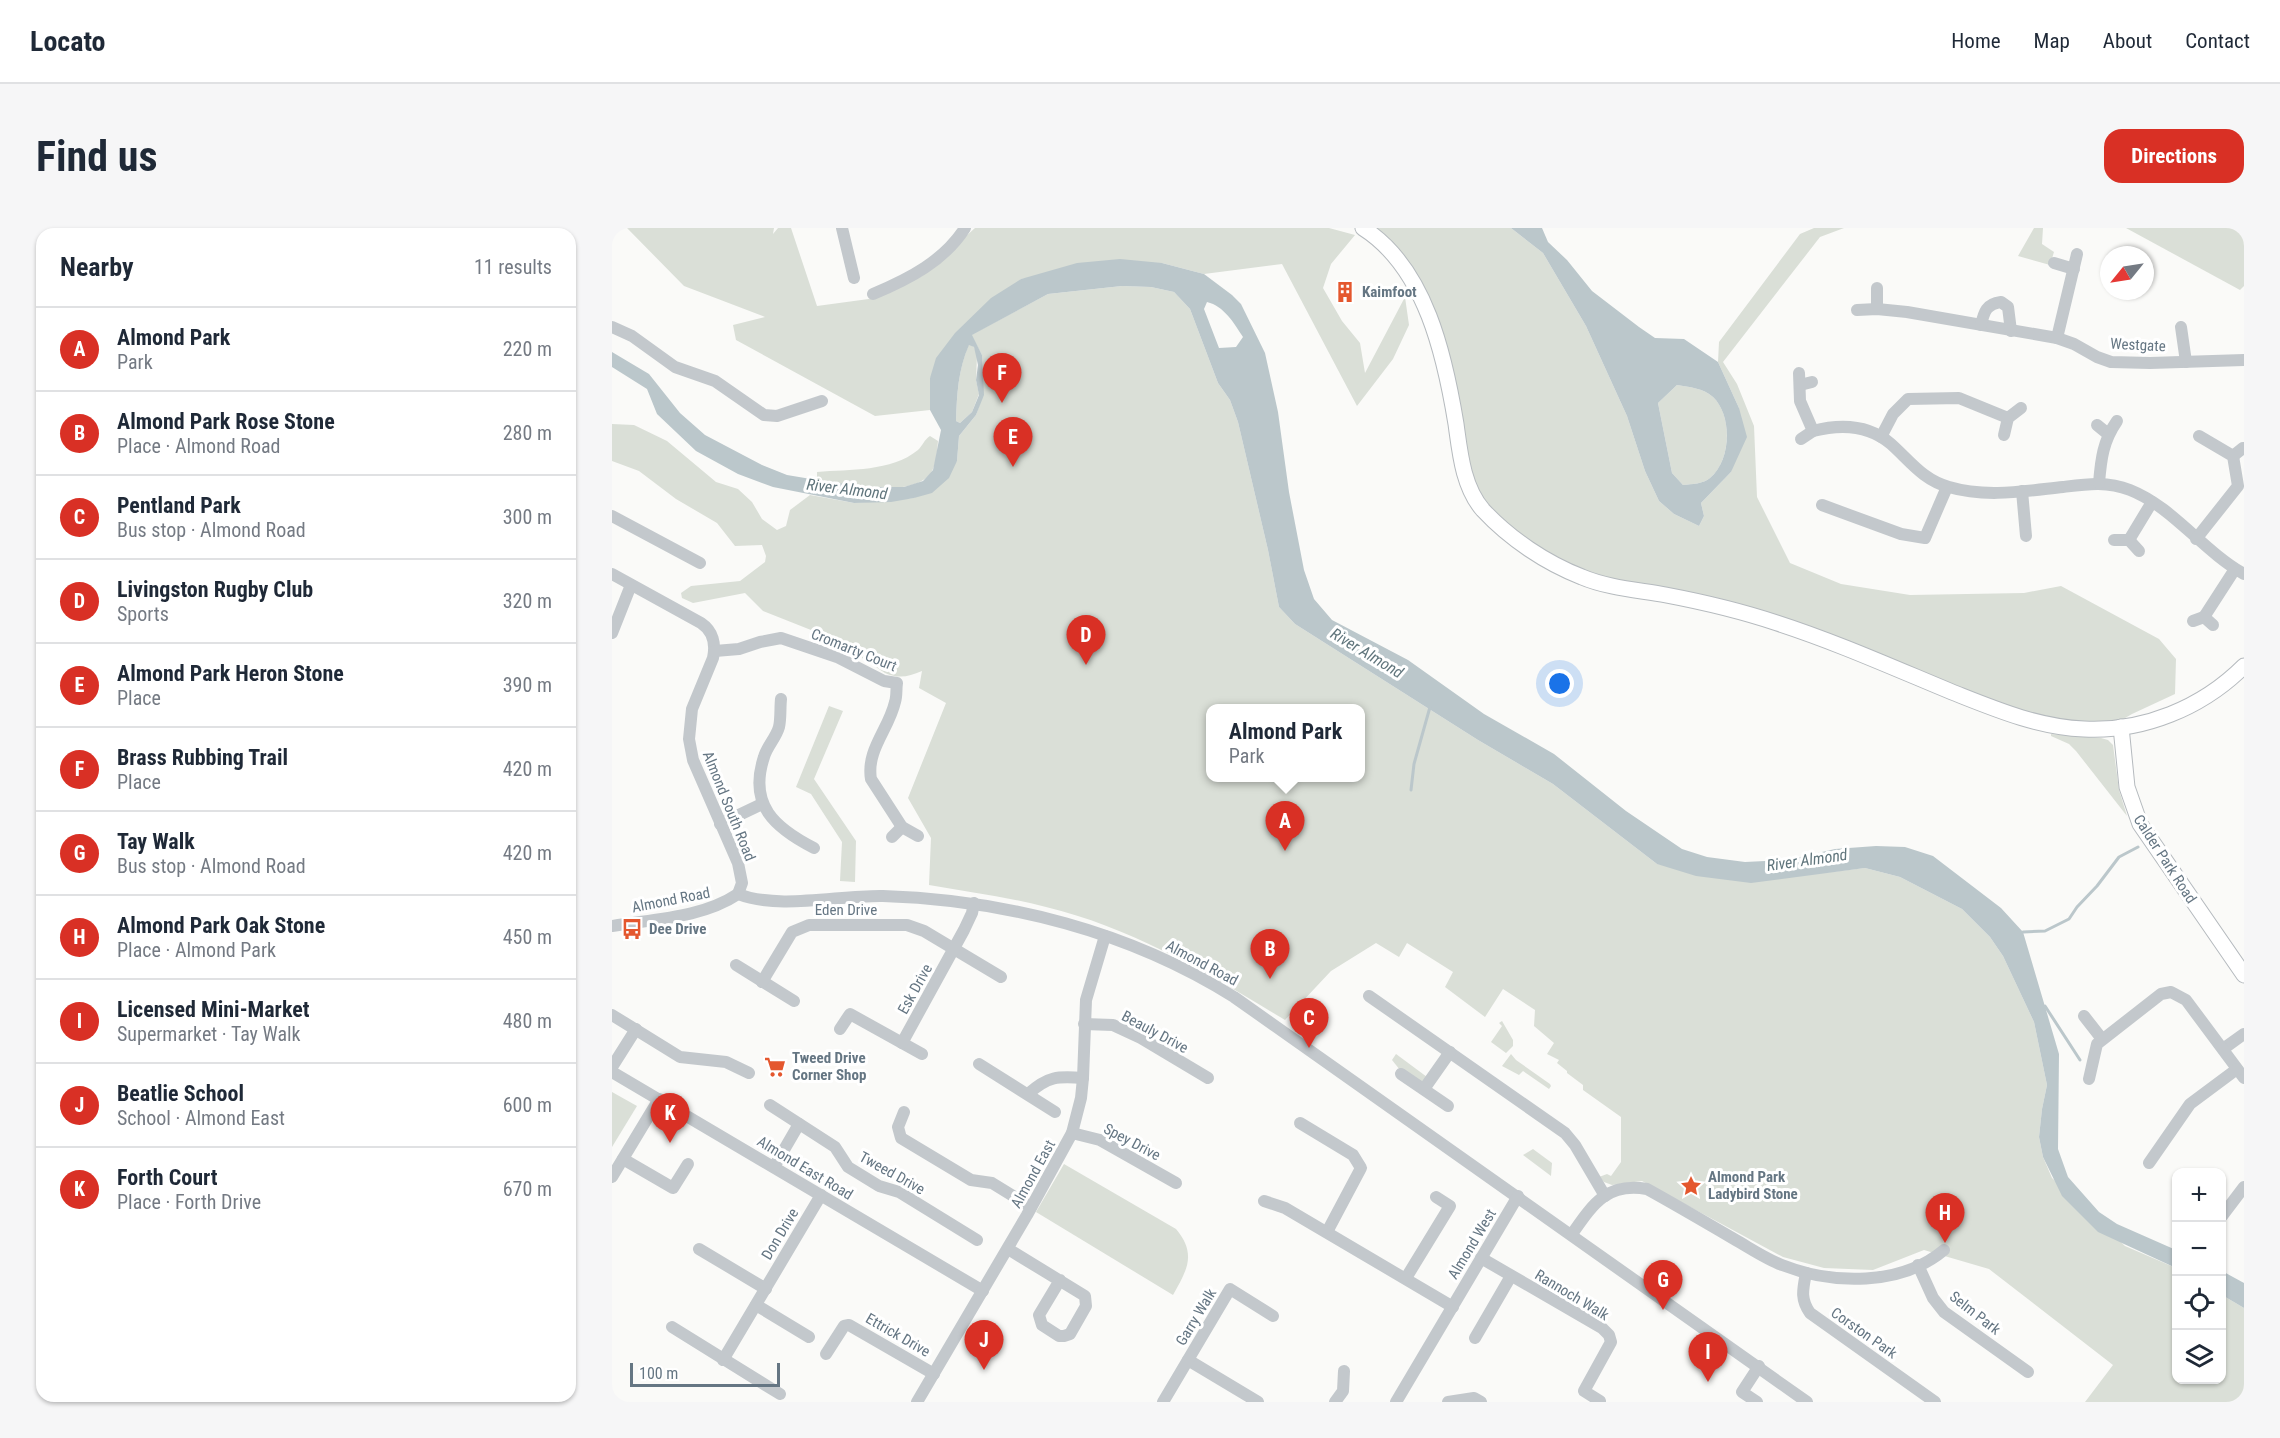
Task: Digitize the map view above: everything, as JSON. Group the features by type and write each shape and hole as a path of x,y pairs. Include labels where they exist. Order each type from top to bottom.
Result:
{"main road":[{"path":"1364,228 1401,265 1423,301 1433,323 1447,376 1463,466 1474,497 1496,523 1522,544 1556,566 1585,579 1706,604 1778,623 2020,717 2067,728 2094,729 2147,724 2214,692 2244,666"},
{"name":"Calder Park Road","path":"2121,727 2127,787 2139,824 2244,975"}],"street":[{"path":"842,228 854,278"},
{"path":"873,294 900,283 927,267 956,242 965,228"},
{"path":"2057,338 2077,254"},
{"path":"2054,263 2074,269"},
{"path":"1877,288 1877,309"},
{"path":"1981,326 1985,310 1992,303 2001,302 2008,307 2011,331"},
{"name":"Westgate","path":"1857,310 1877,309 2057,338 2111,362 2244,360"},
{"path":"612,327 632,336 675,367 714,381 764,414 777,416 797,404 822,401"},
{"name":"Westgate","path":"2181,327 2186,362"},
{"path":"1803,380 1800,401 1813,431"},
{"path":"1881,437 1893,414 1908,399 1959,398 2008,418"},
{"path":"2004,435 2008,418 2021,408"},
{"path":"2099,483 2102,450 2108,434 2117,421"},
{"path":"2097,425 2108,434"},
{"path":"1801,439 1813,431 1827,427 1855,427 1881,437 1891,444 1913,468 1931,480 1947,487 1993,494 2099,483 2118,486 2152,502 2240,572 2203,621"},
{"path":"2196,539 2241,486 2238,452 2199,436"},
{"path":"1925,538 1947,487"},
{"path":"2022,491 2026,536"},
{"path":"2129,540 2152,502"},
{"path":"1828,511 1901,534 1925,538 1936,547"},
{"path":"612,516 700,563"},
{"path":"2114,540 2129,540 2139,551"},
{"path":"612,574 708,627 715,651"},
{"path":"612,633 631,585"},
{"name":"Cromarty Court","path":"715,651 739,649 781,638 837,657 884,681 897,683 896,701 870,760 871,779 902,827 918,836"},
{"name":"Almond South Road","path":"715,651 692,709 689,739 693,760 738,863 742,883 738,894"},
{"path":"781,699 774,711 779,727 764,756 761,772 762,804 790,836 814,848"},
{"path":"720,824 762,804"},
{"path":"892,837 902,827"},
{"name":"Almond Road","path":"612,926 704,910 721,905 738,894 753,900 770,901 870,896 930,898 974,903 1055,921 1105,936 1174,964 1234,997 1808,1402"},
{"name":"Esk Drive","path":"902,1043 953,950 972,913 974,903"},
{"name":"Eden Drive","path":"762,982 792,932 809,925 907,925 924,931 953,950"},
{"name":"Almond East","path":"917,1402 1008,1249 1072,1133 1081,1098 1084,1024 1090,981 1105,936"},
{"path":"953,950 1001,977"},
{"path":"736,965 794,1001"},
{"path":"2089,1079 2097,1044 2161,994 2171,992 2186,1000 2223,1049 2241,1074 2190,1104 2149,1162"},
{"path":"1369,996 1565,1133 1575,1145 1605,1196"},
{"path":"840,1029 850,1014 922,1054"},
{"path":"612,1015 680,1057 726,1062 749,1073"},
{"path":"2084,1016 2102,1039"},
{"name":"Beauly Drive","path":"1084,1024 1113,1025 1140,1038 1208,1078"},
{"path":"612,1067 636,1029"},
{"path":"2223,1049 2244,1034"},
{"path":"1424,1089 1450,1052"},
{"path":"979,1064 1055,1112"},
{"name":"Almond East Road","path":"612,1072 983,1291"},
{"path":"1401,1074 1448,1106"},
{"path":"1028,1094 1057,1076 1083,1078"},
{"path":"612,1177 659,1099"},
{"name":"Tweed Drive","path":"770,1104 835,1147 848,1167 879,1186 899,1192 977,1240"},
{"path":"904,1112 898,1127 901,1138 971,1180 992,1183 1031,1207"},
{"path":"1300,1123 1353,1155 1361,1168 1327,1232"},
{"path":"774,1167 799,1124"},
{"name":"Spey Drive","path":"1072,1133 1101,1140 1176,1183"},
{"path":"623,1159 673,1188 688,1164"},
{"path":"1572,1234 1588,1212 1605,1196 1616,1188 1630,1186 1647,1189 1781,1265 1806,1273 1831,1278 1872,1278 1900,1273 1944,1250"},
{"path":"2226,1213 2240,1201 2244,1187"},
{"name":"Don Drive","path":"723,1360 821,1195"},
{"path":"1406,1278 1450,1206 1436,1197"},
{"name":"Almond West","path":"1396,1402 1518,1197"},
{"path":"1264,1201 1285,1208 1452,1307"},
{"path":"699,1249 766,1289"},
{"path":"1008,1249 1060,1280 1085,1296 1086,1306 1070,1334 1064,1336 1059,1336 1042,1325 1039,1320 1039,1315 1060,1280"},
{"name":"Rannoch Walk","path":"1481,1258 1602,1328 1609,1335 1611,1342 1584,1391 1600,1401"},
{"name":"Selm Park","path":"1918,1265 1933,1298 1944,1312 2028,1372"},
{"name":"Corston Park","path":"1806,1273 1802,1293 1803,1304 1810,1313 1935,1402"},
{"name":"Rannoch Walk","path":"1475,1338 1512,1276"},
{"name":"Garry Walk","path":"1163,1402 1188,1360 1225,1286 1274,1316"},
{"path":"756,1305 809,1336"},
{"name":"Ettrick Drive","path":"826,1354 844,1326 849,1324 934,1374"},
{"path":"672,1327 780,1394"},
{"name":"Garry Walk","path":"1188,1360 1258,1402"},
{"path":"1757,1402 1742,1392 1759,1366"},
{"path":"1335,1402 1343,1391 1344,1371"},
{"path":"1448,1402 1474,1398 1481,1402"}],"shaded area":[{"path":"627,228 774,228 773,234 778,228 791,228 817,306 876,298 922,276 975,228 1329,228 1355,235 1331,264 1323,288 1342,321 1360,343 1365,373 1405,297 1409,325 1393,359 1357,406 1282,264 1204,274 1162,263 1021,279 930,378 930,410 875,416 736,340 733,325 765,317 684,286"},
{"path":"1363,228 1511,228 1543,253 1586,326 1627,416 1645,471 1659,501 1674,514 1699,526 1704,516 1701,503 1731,472 1739,408 1718,362 1719,342 1800,234 1814,228 1844,228 1820,237 1723,362 1737,384 1754,426 1757,497 1790,563 1841,584 1910,595 2024,593 2061,586 2159,639 2176,659 2175,694 2106,729 2067,728 1778,623 1585,579 1480,507 1423,301"},
{"path":"2034,228 2043,228 2042,244 2054,252 2050,265 2018,256"},
{"path":"2126,228 2244,228 2244,286 2240,290"},
{"path":"1122,286 1151,287 1174,292 1190,309 1218,383 1230,400 1238,422 1279,607 1295,624 1478,740 1553,784 1657,864 1822,873 1865,868 1900,877 1962,909 1990,937 2003,956 2034,1022 2047,1085 2039,1137 2043,1157 2052,1178 2125,1246 2172,1266 2172,1384 2226,1384 2226,1297 2244,1308 2244,1402 2085,1402 2113,1365 1989,1269 1924,1250 1873,1270 1824,1268 1783,1257 1642,1181 1612,1185 1604,1182 1599,1177 1607,1174 1611,1176 1621,1162 1621,1117 1583,1090 1583,1085 1557,1063 1559,1060 1547,1054 1554,1043 1534,1026 1535,1010 1503,989 1485,1017 1445,987 1453,972 1407,943 1399,957 1376,943 1331,971 1285,1020 1170,954 1109,927 1032,903 929,885 931,838 908,798 946,703 919,688 922,671 904,676 885,673 824,633 763,611 745,593 693,603 682,598 681,593 691,586 740,581 765,562 766,556 762,545 735,546 717,523 676,499 639,471 612,461 612,424 634,425 667,441 716,482 738,489 752,502 762,519 777,530 786,526 790,510 810,495 854,503 914,498 957,461 959,436 976,415 983,395 982,355 971,335 1048,294"},
{"path":"969,344 974,347 977,355 976,380 979,394 972,412 960,423 956,421 960,373"},
{"path":"1677,385 1700,390 1713,397 1724,415 1727,438 1722,461 1710,478 1683,485 1672,473 1658,403"},
{"path":"930,436 938,441 933,469 925,479 912,485 880,488 817,480 817,472 870,468 895,462 918,450"},
{"path":"829,706 843,711 814,779 856,841 855,882 840,881 842,842 811,794 796,787"},
{"path":"2051,734 2101,738 2113,745 2119,790 2127,816 2076,751 2069,744"},
{"path":"1502,1021 1513,1040 1513,1046 1506,1053 1491,1042 1502,1026 1499,1023"},
{"path":"1396,1054 1427,1077 1422,1084 1400,1070 1392,1060"},
{"path":"1511,1054 1550,1084 1549,1089 1523,1071 1519,1075 1502,1066"},
{"path":"612,1092 637,1106 612,1147"},
{"path":"1533,1149 1552,1163 1551,1176 1523,1155"},
{"path":"1064,1164 1176,1229 1186,1246 1188,1262 1173,1295 1036,1212"}],"water":[{"path":"1511,228 1542,228 1548,242 1567,260 1592,291 1639,327 1655,338 1684,339 1718,362 1739,408 1747,437 1731,472 1701,503 1704,516 1699,526 1674,514 1659,501 1645,471 1627,416 1586,326 1543,253","holes":["1677,385 1709,394 1724,415 1727,438 1722,461 1710,478 1701,483 1683,485 1672,473 1658,403"]},
{"name":"River Almond","path":"1120,259 1162,263 1204,274 1232,295 1241,304 1265,353 1278,412 1289,492 1304,570 1314,599 1332,620 1408,660 1484,714 1554,754 1626,811 1682,849 1707,857 1745,862 1787,860 1835,849 1876,846 1905,847 1933,856 2001,908 2023,932 2059,1054 2058,1149 2068,1177 2099,1212 2117,1224 2172,1248 2172,1266 2098,1232 2062,1196 2043,1157 2039,1137 2047,1085 2034,1022 2003,956 1990,937 1962,909 1900,877 1865,868 1751,883 1696,876 1657,864 1553,784 1478,740 1295,624 1279,607 1238,422 1230,400 1218,383 1190,309 1174,292 1151,287 1122,286 1048,294 972,335 982,355 984,395 976,415 959,436 957,461 949,478 932,493 891,502 854,503 773,487 738,474 696,451 657,414 647,389 612,367 612,352 649,374 680,413 705,435 762,465 787,475 817,480 866,487 904,487 923,481 933,470 941,430 930,410 930,378 936,358 955,333 991,298 1021,279 1077,263","holes":["1207,302 1223,311 1243,337 1236,347 1219,348 1204,309","969,345 974,347 978,365 976,380 979,395 972,412 960,423 956,421 960,373"]},
{"path":"2226,1273 2244,1283 2244,1308 2226,1297"}],"waterway":[{"path":"1411,790 1414,764 1430,707"},
{"path":"2023,932 2045,931 2069,919 2119,857 2138,847"},
{"path":"2045,1006 2080,1060"}],"place":[{"name":"Kaimfoot","path":"1345,292"},
{"name":"Brass Rubbing Trail","path":"1002,403"},
{"name":"Almond Park Heron Stone","path":"1013,467"},
{"name":"Livingston Rugby Club","path":"1086,665"},
{"name":"Almond Park","path":"1285,851"},
{"name":"Dee Drive","path":"632,929"},
{"name":"Almond Park Rose Stone","path":"1270,979"},
{"name":"Pentland Park","path":"1309,1048"},
{"name":"Tweed Drive Corner Shop","path":"775,1067"},
{"name":"Forth Court","path":"670,1143"},
{"name":"Almond Park Ladybird Stone","path":"1691,1186"},
{"name":"Almond Park Oak Stone","path":"1945,1243"},
{"name":"Tay Walk","path":"1663,1310"},
{"name":"Beatlie School","path":"984,1370"},
{"name":"Licensed Mini-Market","path":"1708,1382"}]}
